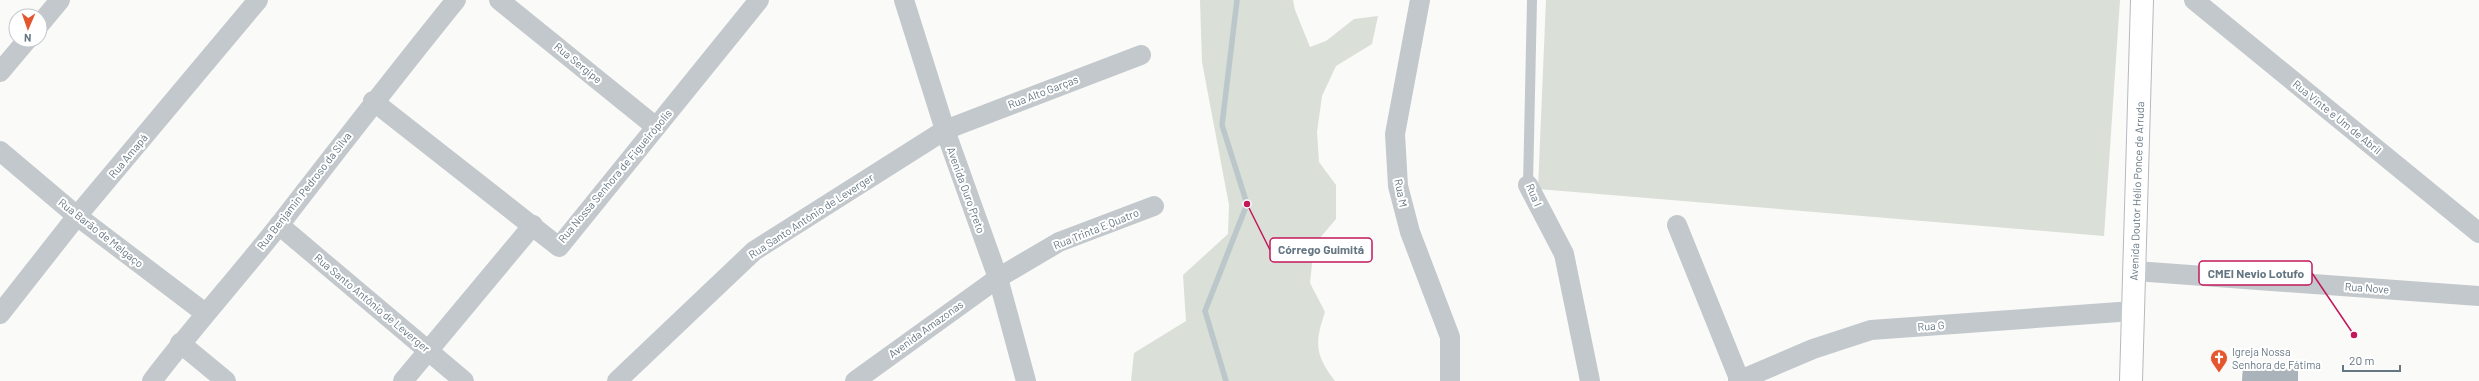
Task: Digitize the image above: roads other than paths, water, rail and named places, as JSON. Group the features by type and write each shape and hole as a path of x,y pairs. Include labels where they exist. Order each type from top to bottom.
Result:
{"street":[{"path":"48,14 60,0"},
{"name":"Rua Amapá","path":"0,314 77,216 258,0"},
{"name":"Rua Benjamin Pedroso da Silva","path":"152,381 180,343 279,225 373,101 456,0"},
{"name":"Rua Sergipe","path":"499,0 656,127"},
{"name":"Rua Nossa Senhora de Figueirópolis","path":"373,101 559,246 759,0"},
{"name":"Avenida Ouro Preto","path":"904,0 945,130 998,278 1026,381"},
{"name":"Rua M","path":"1420,0 1395,134 1398,186 1410,232 1450,337 1450,381"},
{"name":"Avenida Doutor Hélio Ponce de Arruda","path":"2131,381 2142,0"},
{"name":"Rua Vinte e Um de Abril","path":"2194,0 2479,233"},
{"path":"0,72 20,48"},
{"name":"Rua Alto Garças","path":"945,130 1141,55"},
{"name":"Rua Santo Antônio de Leverger","path":"618,381 754,251 945,130"},
{"name":"Rua Barão de Melgaço","path":"0,151 77,216 205,313"},
{"name":"Rua I","path":"1528,185 1564,254 1590,381"},
{"name":"Rua Trinta E Quatro","path":"998,278 1059,242 1154,206"},
{"name":"Rua Santo Antônio de Leverger","path":"279,225 464,381"},
{"path":"403,381 533,225"},
{"path":"1677,225 1739,381"},
{"name":"Rua Nove","path":"2135,271 2479,296"},
{"name":"Avenida Amazonas","path":"854,381 998,278"},
{"name":"Rua G","path":"1739,381 1813,349 1871,330 2133,311"},
{"path":"180,343 226,381"}],"lane":[{"name":"Rua I","path":"1528,185 1532,0"}],"waterway":[{"path":"1226,381 1205,311 1247,204 1222,125 1237,0"}],"place":[{"name":"Córrego Guimitá","path":"1247,204"},
{"name":"CMEI Nevio Lotufo","path":"2354,335"},
{"name":"Igreja Nossa Senhora de Fátima","path":"2219,373"}]}
